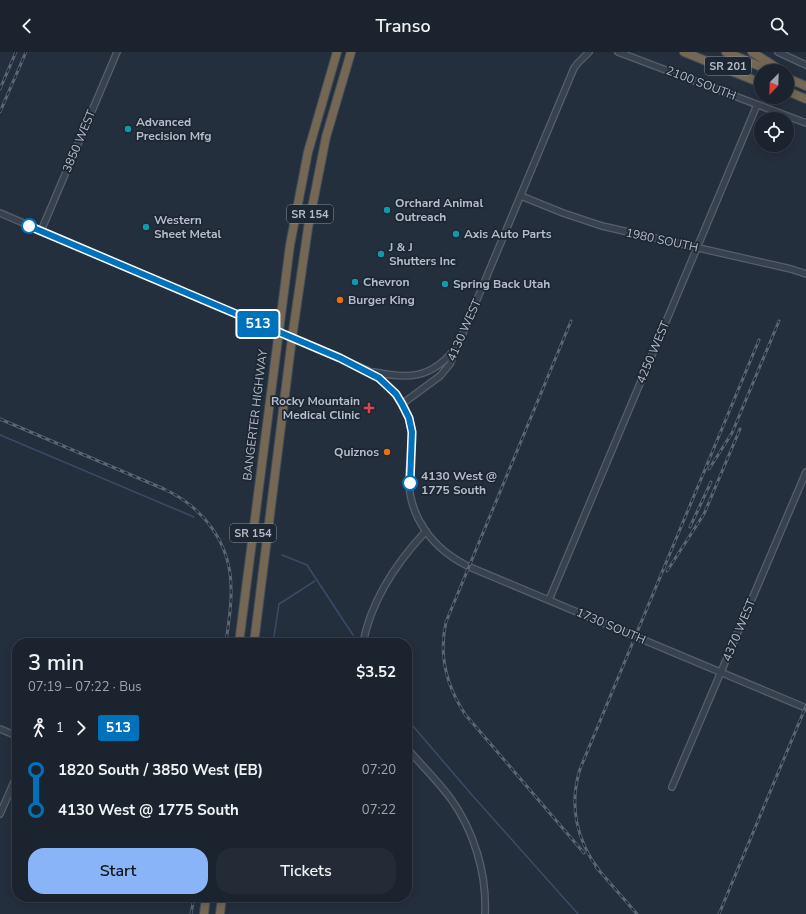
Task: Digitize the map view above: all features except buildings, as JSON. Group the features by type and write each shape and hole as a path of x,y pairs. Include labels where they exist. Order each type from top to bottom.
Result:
{"highway":[{"name":"BANGERTER HIGHWAY","path":"240,638 289,252 299,196 317,119 337,52"},
{"name":"SR 154","path":"255,638 292,338 308,228 320,162 351,52"},
{"path":"344,73 354,52"},
{"path":"684,52 754,78"},
{"name":"SR 201","path":"695,52 754,78"},
{"name":"SR 201","path":"726,52 754,64"},
{"path":"752,52 771,64"},
{"path":"794,78 803,84"},
{"path":"794,95 806,99"},
{"path":"204,914 205,902"},
{"path":"220,914 221,902"}],"street":[{"name":"3850 WEST","path":"41,231 117,52"},
{"name":"2100 SOUTH","path":"618,52 806,124"},
{"path":"778,52 806,65"},
{"name":"4130 WEST","path":"402,404 440,376 450,364 574,68 588,53"},
{"name":"4250 WEST","path":"549,600 757,105"},
{"name":"1980 SOUTH","path":"521,196 563,213 602,226 791,269 806,274"},
{"path":"0,213 369,371 395,376 416,376 435,368 444,361 459,343"},
{"path":"364,638 367,626 383,590 405,553 426,531 414,508 410,493 409,475 412,432 409,418 402,404 388,385 369,371"},
{"name":"4370 WEST","path":"672,787 806,472"},
{"name":"1730 SOUTH","path":"426,531 442,551 463,564 806,708"},
{"path":"0,729 12,734"},
{"path":"412,754 451,799 466,824 475,845 482,873 485,914"},
{"path":"0,814 12,786"}],"waterway":[{"path":"0,435 194,517"},
{"path":"282,555 307,565 353,635"},
{"path":"274,638 279,604 315,581"},
{"path":"412,725 578,914"}],"railway":[{"path":"0,89 16,52"},
{"path":"0,112 26,52"},
{"path":"467,717 454,695 446,672 443,648 446,622 571,321"},
{"path":"709,469 732,433 779,321"},
{"path":"599,870 585,847 577,822 575,796 580,769 759,340"},
{"path":"0,419 164,489 191,506 202,516 212,528 220,542 226,556 230,572 231,602 227,638"},
{"path":"667,571 704,514 740,429"},
{"path":"690,527 711,482"},
{"path":"719,914 806,706"},
{"path":"464,713 584,853"},
{"path":"596,867 637,914"},
{"path":"191,914 193,902"}],"bus line":[{"name":"513","path":"29,226 369,371 388,385 396,394 409,418 413,443 409,475 410,483"}],"place":[{"name":"Advanced Precision Mfg","path":"128,129"},
{"name":"Orchard Animal Outreach","path":"387,210"},
{"name":"Western Sheet Metal","path":"146,227"},
{"name":"Axis Auto Parts","path":"456,234"},
{"name":"J & J Shutters Inc","path":"381,254"},
{"name":"Chevron","path":"355,282"},
{"name":"Spring Back Utah","path":"445,284"},
{"name":"Burger King","path":"340,300"},
{"name":"Rocky Mountain Medical Clinic","path":"369,408"},
{"name":"Quiznos","path":"387,452"},
{"name":"4130 West @ 1775 South","path":"410,483"}]}
